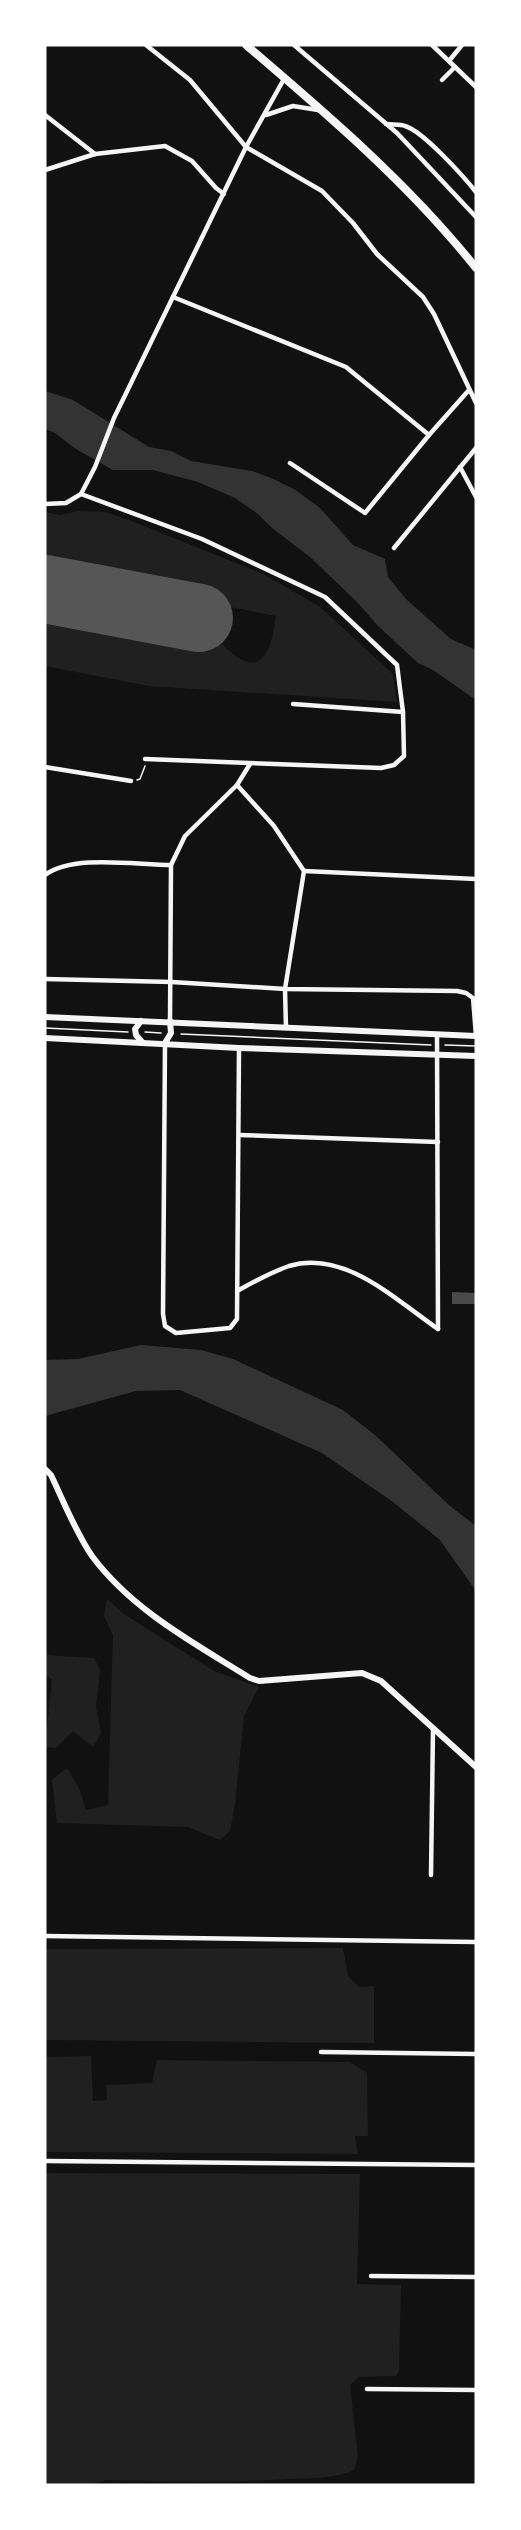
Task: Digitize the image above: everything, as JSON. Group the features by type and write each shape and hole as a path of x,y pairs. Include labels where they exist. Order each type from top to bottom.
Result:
{"highway":[{"path":"246,45 409,191 476,268"}],"street":[{"path":"146,45 190,80 246,147 322,190 353,223 377,254 423,297 434,314 476,403"},
{"path":"294,45 386,124 475,214"},
{"path":"432,45 476,87"},
{"path":"449,61 462,45"},
{"path":"442,80 455,67"},
{"path":"45,504 66,503 81,494 95,467 114,418 246,147 285,78"},
{"path":"266,115 293,106 306,106 322,111"},
{"path":"45,115 95,154"},
{"path":"386,124 407,126 466,178 476,192"},
{"path":"45,170 95,154 165,146 192,161 224,194"},
{"path":"173,297 346,367 429,435"},
{"path":"290,463 365,513 469,390"},
{"path":"394,548 476,448"},
{"path":"460,467 476,497"},
{"path":"81,494 202,539 325,597 397,665 403,712 404,756 394,765 381,768 145,759"},
{"path":"293,704 403,712"},
{"path":"239,1048 237,1319 230,1328 176,1333 165,1326 163,1314 165,1043 171,1033 172,982 171,865 185,836 237,785 250,764"},
{"path":"45,767 131,781"},
{"path":"237,785 274,826 304,871 285,989 286,1028"},
{"path":"45,875 55,868 82,863 171,865"},
{"path":"304,871 476,879"},
{"path":"45,979 172,982 285,989 466,993 473,998 476,1036 45,1017"},
{"path":"142,1020 135,1029 136,1035 144,1043"},
{"path":"239,1290 290,1266 323,1263 351,1271 438,1329 437,1035"},
{"path":"45,1038 239,1048 476,1056"},
{"path":"239,1135 438,1142"},
{"path":"45,1469 51,1474 91,1554 118,1587 161,1622 250,1678 259,1681 362,1673 381,1681 476,1767"},
{"path":"431,1875 433,1729"},
{"path":"45,1936 476,1942"},
{"path":"321,2052 476,2054"},
{"path":"45,2161 476,2165"},
{"path":"372,2276 476,2277"},
{"path":"366,2389 476,2390"}],"path":[{"path":"131,781 140,779 145,759"},
{"path":"45,1028 129,1032"},
{"path":"141,1032 165,1033"},
{"path":"177,1034 476,1046"}],"shaded area":[{"path":"45,391 73,400 149,447 171,451 191,461 252,471 294,489 320,508 353,545 385,559 388,577 407,600 451,639 476,650 476,700 433,670 418,663 311,558 235,498 198,482 153,470 113,470 45,429"},
{"path":"79,511 105,512 129,520 261,573 319,606 393,674 397,702 149,686 45,666 45,606 218,640 231,653 251,663 259,661 265,655 273,632 276,616 45,571 45,512 60,515"},
{"path":"141,1345 201,1350 233,1359 343,1410 375,1435 450,1506 476,1526 476,1591 440,1540 393,1502 322,1453 180,1390 136,1391 45,1416 45,1360 78,1359"},
{"path":"107,1599 124,1614 214,1671 259,1687 244,1716 230,1831 220,1840 188,1827 57,1823 52,1780 67,1768 79,1788 86,1810 108,1805 113,1635 104,1616"},
{"path":"45,1655 94,1658 100,1670 96,1707 101,1733 93,1747 73,1731 56,1748 45,1747 52,1679 45,1675"},
{"path":"343,1948 348,1976 359,1987 374,1986 374,2043 45,2040 45,1949"},
{"path":"91,2056 93,2101 107,2100 106,2085 152,2083 157,2060 350,2062 367,2073 368,2136 355,2136 358,2154 45,2152 45,2057"},
{"path":"45,2173 360,2174 357,2284 401,2285 399,2371 396,2376 359,2377 350,2385 358,2457 354,2470 331,2477 314,2478 221,2482 107,2480 88,2485 45,2485"}],"building":[{"path":"452,1292 476,1293 476,1304 452,1304"}],"runway":[{"path":"45,589 199,618"}]}
